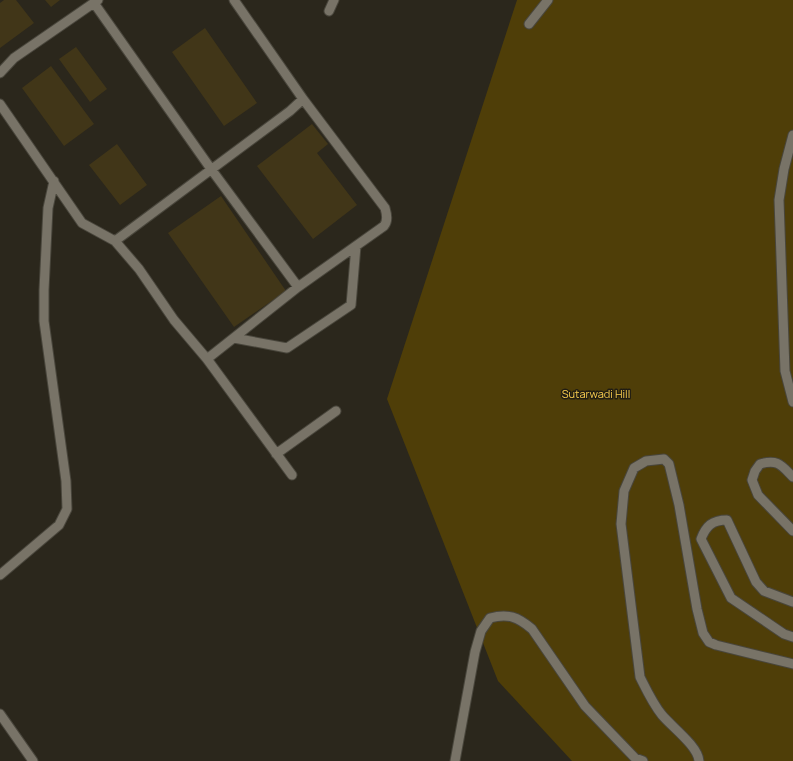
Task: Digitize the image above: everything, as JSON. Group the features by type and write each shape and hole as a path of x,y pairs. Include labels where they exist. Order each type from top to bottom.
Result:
{"lane":[{"path":"207,358 298,287 387,223 386,208 304,99 234,0"},
{"path":"329,11 334,0"},
{"path":"529,24 548,0"},
{"path":"0,73 14,58 96,2 211,168 298,287"},
{"path":"115,241 304,99"},
{"path":"0,104 82,223 115,241 139,269 174,320 207,358 292,475"},
{"path":"793,135 784,169 780,200 785,371 793,402"},
{"path":"0,575 59,526 67,509 66,481 44,321 48,215 54,181"},
{"path":"234,338 287,348 350,305 356,246"},
{"path":"276,454 336,411"},
{"path":"699,761 696,750 662,715 650,698 640,677 621,524 624,491 634,468 646,461 664,458 669,464 679,505 697,609 703,633 709,642 793,664"},
{"path":"793,477 776,462 768,462 760,464 755,471 752,480 758,495 793,531"},
{"path":"793,602 764,591 756,582 727,520 719,520 705,528 701,539 731,598 784,634 793,637"},
{"path":"456,761 475,652 481,631 490,618 500,615 511,616 522,621 532,629 584,706 635,758 642,761"},
{"path":"0,714 33,761"}],"green space":[{"name":"Sutarwadi Hill","path":"517,0 793,0 793,761 572,761 498,681 387,399"}],"building":[{"path":"4,0 16,0 34,23 0,48 0,3"},
{"path":"45,0 60,0 51,7"},
{"path":"205,28 257,103 224,126 172,52"},
{"path":"76,47 107,89 90,102 59,59"},
{"path":"51,66 94,124 64,146 22,88"},
{"path":"312,124 328,144 317,153 357,205 313,239 257,166"},
{"path":"117,144 147,185 120,205 89,165"},
{"path":"221,196 286,291 234,327 168,233"}]}
